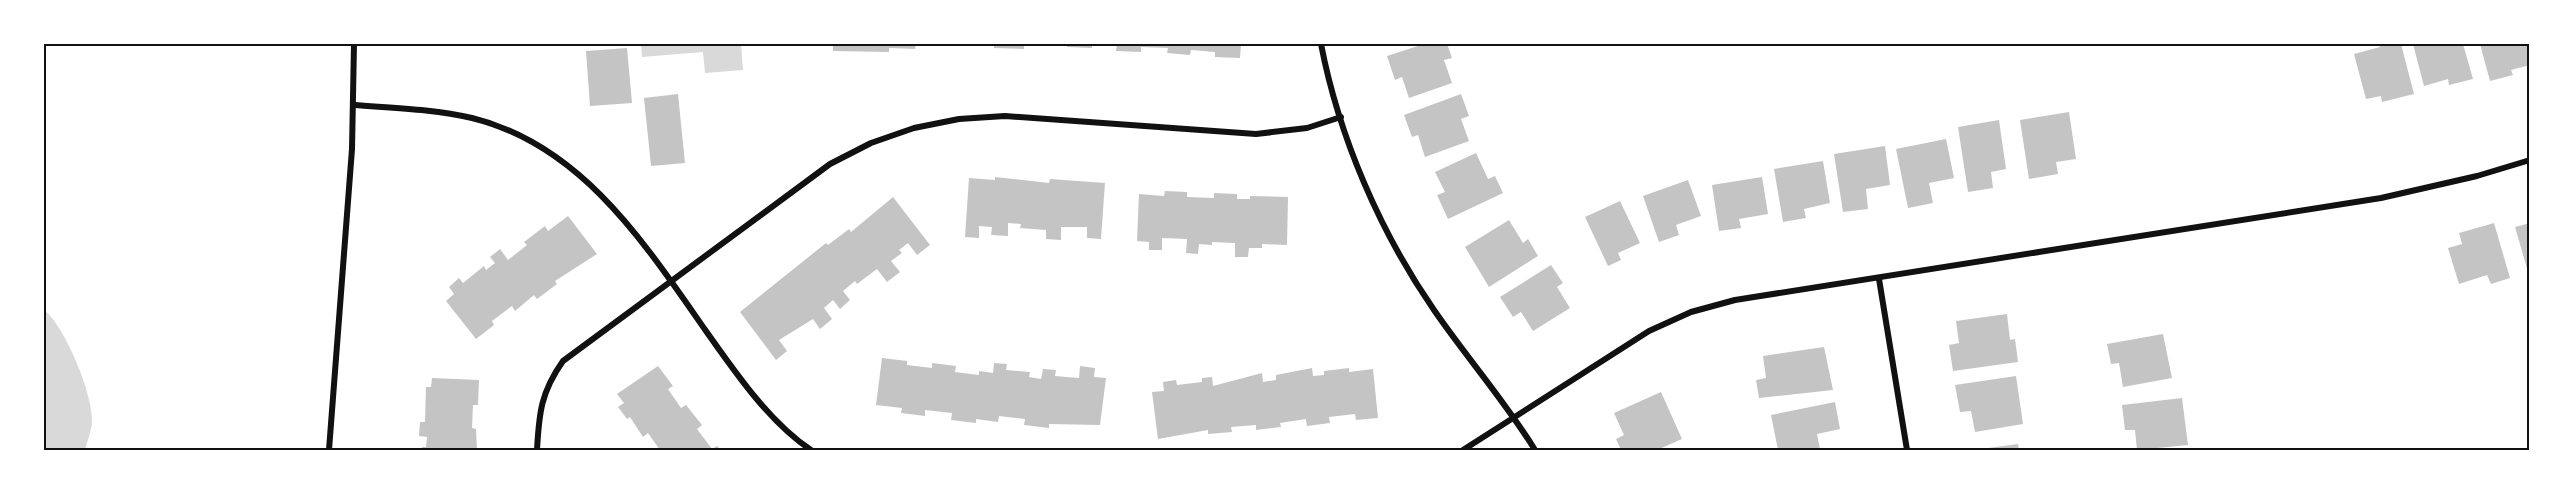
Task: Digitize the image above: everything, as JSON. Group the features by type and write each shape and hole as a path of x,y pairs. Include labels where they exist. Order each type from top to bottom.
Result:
{"street":[{"path":"329,450 354,105 354,44"},
{"path":"1321,44 1341,117 1368,191 1398,252 1434,309 1514,416 1535,450"},
{"path":"354,105 449,114 473,119 533,142 576,172 614,207 646,245 720,352 775,418 811,450"},
{"path":"537,450 542,398 549,380 563,361 830,164 871,143 914,128 959,119 1005,116 1256,134 1306,128 1341,117"},
{"path":"1463,450 1649,331 1691,312 1735,300 2381,198 2478,176 2529,160"},
{"path":"1879,279 1907,450"}],"shaded area":[{"path":"641,44 741,44 743,70 705,73 703,52 642,57"},
{"path":"44,310 52,318 69,346 88,396 92,423 85,450 44,450"}],"building":[{"path":"833,44 916,44 915,49 889,48 889,52 833,51"},
{"path":"994,44 1024,44 1024,49 994,48"},
{"path":"1067,44 1092,44 1092,48 1067,47"},
{"path":"1117,44 1241,44 1240,58 1215,57 1215,52 1191,50 1190,55 1167,53 1168,48 1141,47 1141,52 1116,51"},
{"path":"1424,44 1447,44 1452,58 1444,60 1452,83 1409,98 1402,77 1395,80 1387,56"},
{"path":"2379,44 2401,44 2414,94 2382,102 2381,96 2366,99 2354,54 2380,47"},
{"path":"2413,44 2463,44 2473,79 2449,85 2448,79 2424,86"},
{"path":"2480,44 2527,44 2530,65 2511,70 2513,75 2490,81"},
{"path":"627,48 632,103 590,106 586,51"},
{"path":"678,94 685,163 651,166 644,98"},
{"path":"1461,94 1469,116 1461,119 1469,141 1425,157 1418,135 1412,137 1404,115"},
{"path":"2069,112 2076,159 2056,162 2058,174 2029,179 2020,120"},
{"path":"1999,120 2006,169 1991,172 1993,188 1968,192 1958,127"},
{"path":"1946,139 1954,178 1929,183 1933,203 1908,208 1896,149"},
{"path":"1885,146 1890,185 1866,189 1868,209 1843,212 1834,154"},
{"path":"1476,153 1488,179 1495,176 1503,193 1448,219 1437,195 1445,192 1435,172"},
{"path":"1823,161 1830,203 1804,209 1806,218 1783,222 1774,169"},
{"path":"995,177 1049,183 1050,179 1105,183 1101,239 1087,238 1087,227 1061,227 1061,240 1046,239 1046,230 1020,228 1021,224 1008,223 1008,236 991,235 992,227 979,226 979,238 965,237 969,178 995,180"},
{"path":"1762,177 1768,214 1739,219 1741,228 1719,231 1712,185"},
{"path":"1688,180 1701,216 1676,225 1679,235 1659,242 1643,196"},
{"path":"1165,191 1187,192 1187,197 1214,198 1214,193 1237,194 1237,199 1250,199 1250,196 1288,197 1287,245 1262,244 1262,248 1249,248 1248,257 1235,257 1235,243 1199,244 1198,254 1186,253 1187,239 1162,238 1162,250 1149,250 1149,242 1137,241 1139,194 1164,196"},
{"path":"893,197 930,245 917,255 908,243 899,250 902,253 891,261 900,272 887,282 877,269 857,284 855,281 843,291 850,300 840,309 833,300 824,308 832,319 820,329 813,319 779,340 787,351 776,360 740,312 826,243 828,245 849,229 851,232"},
{"path":"1620,201 1640,243 1618,253 1621,260 1608,266 1585,217"},
{"path":"568,216 597,254 555,281 557,284 537,299 534,295 515,311 512,306 492,321 494,325 476,339 446,301 454,294 449,287 459,278 463,283 484,266 486,270 495,263 490,257 500,249 508,260 527,245 524,242 545,226 548,231"},
{"path":"1509,220 1523,243 1528,239 1538,256 1489,287 1465,247"},
{"path":"2494,223 2510,278 2491,284 2487,275 2459,284 2448,248 2462,244 2459,233"},
{"path":"2530,223 2530,271 2528,272 2515,227"},
{"path":"1551,265 1563,283 1557,287 1570,308 1533,331 1521,312 1513,317 1500,297"},
{"path":"2007,314 2010,340 2015,339 2018,362 1953,371 1949,345 1959,343 1956,321"},
{"path":"2163,334 2172,378 2123,387 2119,363 2111,364 2107,344"},
{"path":"1824,347 1833,390 1759,398 1756,380 1766,378 1763,356"},
{"path":"882,358 907,361 907,365 932,368 932,363 956,366 955,372 979,375 979,371 993,373 994,363 1007,364 1006,370 1030,372 1029,377 1041,379 1043,369 1056,370 1055,376 1079,378 1080,366 1095,368 1094,377 1106,378 1100,425 1049,424 1049,428 1024,425 1025,419 999,416 998,422 976,419 976,423 951,420 952,413 925,410 925,416 901,413 902,408 876,405"},
{"path":"658,366 673,386 668,389 681,408 686,405 702,425 697,429 712,449 717,446 721,450 660,450 648,433 643,437 630,417 627,419 618,407 624,403 617,394"},
{"path":"1312,368 1313,376 1324,375 1324,371 1349,368 1349,372 1373,369 1378,418 1356,420 1355,414 1329,417 1330,423 1307,426 1306,419 1280,423 1281,427 1256,430 1256,425 1231,427 1232,432 1208,434 1208,430 1158,439 1152,392 1164,391 1163,382 1176,380 1177,385 1202,382 1202,378 1212,377 1213,386 1262,373 1263,382 1276,380 1276,375"},
{"path":"2016,376 2023,424 1975,432 1971,411 1960,412 1955,385"},
{"path":"432,378 479,380 478,405 473,405 472,428 476,429 477,450 422,450 422,447 426,447 427,437 419,436 420,422 425,422 426,387 431,387"},
{"path":"1661,392 1682,439 1657,450 1621,450 1616,439 1624,435 1614,413"},
{"path":"2182,398 2188,445 2137,450 2135,430 2125,430 2122,405"},
{"path":"1835,402 1840,429 1817,434 1820,449 1778,450 1771,415"},
{"path":"2018,444 2019,450 1981,450 1981,449"}]}
